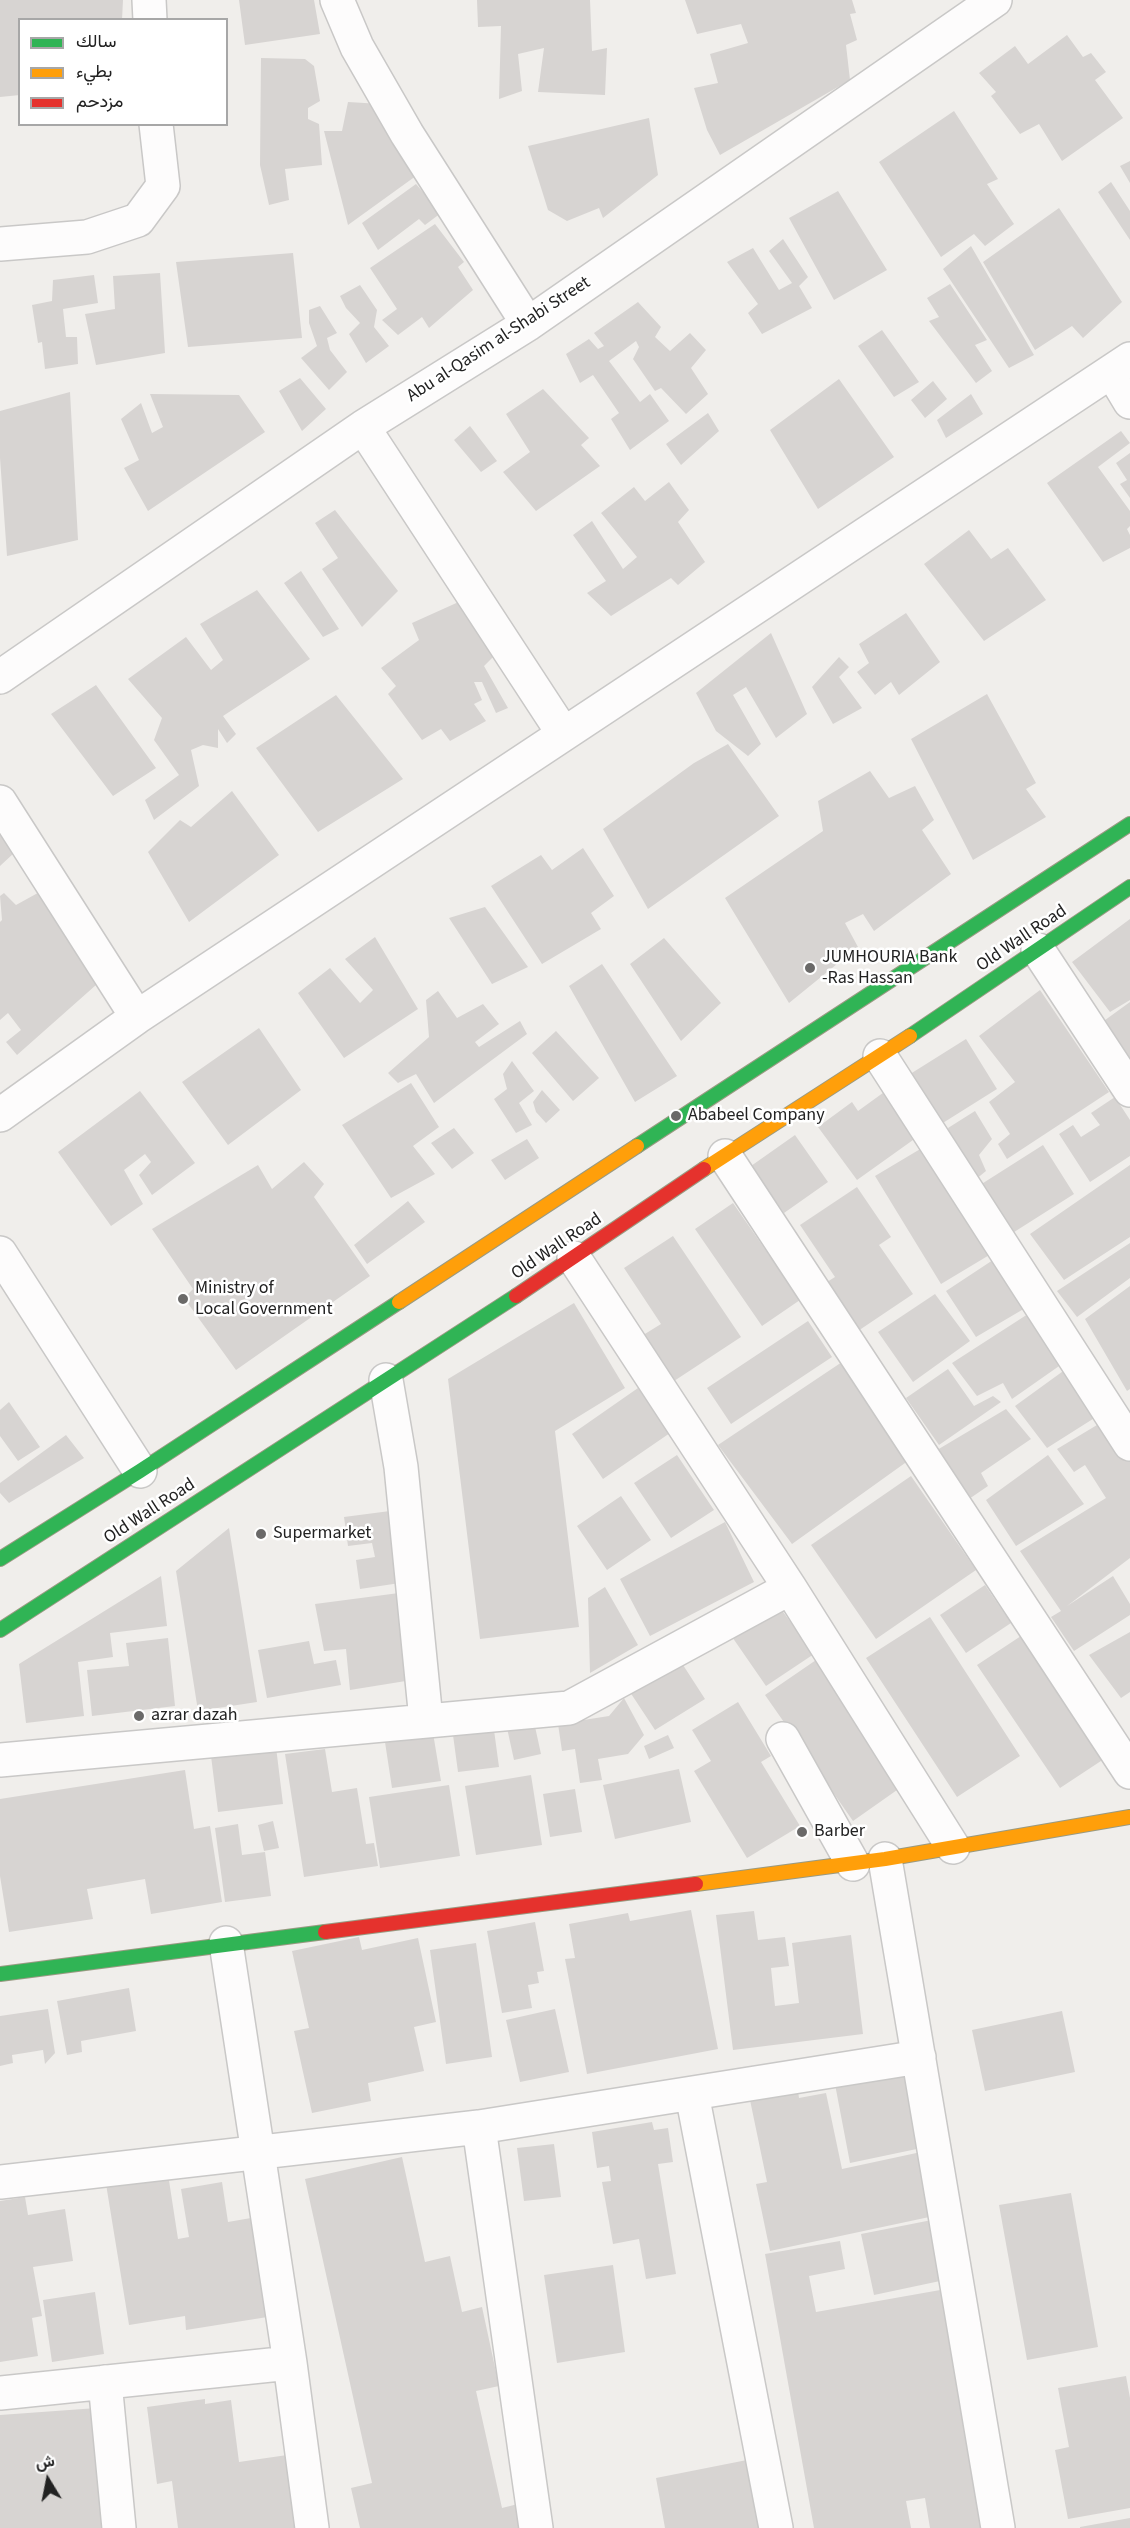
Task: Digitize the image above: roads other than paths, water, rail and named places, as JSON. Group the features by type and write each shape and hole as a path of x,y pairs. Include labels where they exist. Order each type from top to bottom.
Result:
{"main road":[{"name":"Old Wall Road","path":"0,1559 140,1471 1130,824"},
{"name":"Old Wall Road","path":"0,1630 574,1258 650,1204 879,1056 1130,887"},
{"path":"0,1974 226,1943 869,1862 1130,1817"}],"street":[{"path":"149,0 150,18"},
{"path":"337,0 357,47 407,134 528,324"},
{"name":"Abu al-Qasim al-Shabi Street","path":"6,669 363,427 528,324 995,0"},
{"path":"0,244 87,237 138,219 163,186 156,126"},
{"path":"0,1115 137,1017 1121,365 1130,402"},
{"path":"363,427 563,733"},
{"path":"0,802 137,1017"},
{"path":"1038,950 1130,1089"},
{"path":"879,1056 1130,1444"},
{"path":"725,1156 1130,1772"},
{"path":"0,1253 140,1471"},
{"path":"574,1258 790,1588 953,1847"},
{"path":"386,1380 401,1467 426,1720"},
{"path":"0,1760 569,1708 790,1588"},
{"path":"783,1739 869,1862 919,2057 998,2528"},
{"path":"226,1943 259,2151 312,2528"},
{"path":"0,2182 479,2127 919,2057"},
{"path":"692,2094 776,2528"},
{"path":"479,2127 536,2528"},
{"path":"0,2393 290,2363"},
{"path":"105,2382 119,2528"}],"place":[{"name":"JUMHOURIA Bank -Ras Hassan","path":"810,968"},
{"name":"Ababeel Company","path":"676,1116"},
{"name":"Ministry of Local Government","path":"183,1299"},
{"name":"Supermarket","path":"261,1534"},
{"name":"azrar dazah","path":"139,1716"},
{"name":"Barber","path":"802,1832"}]}
